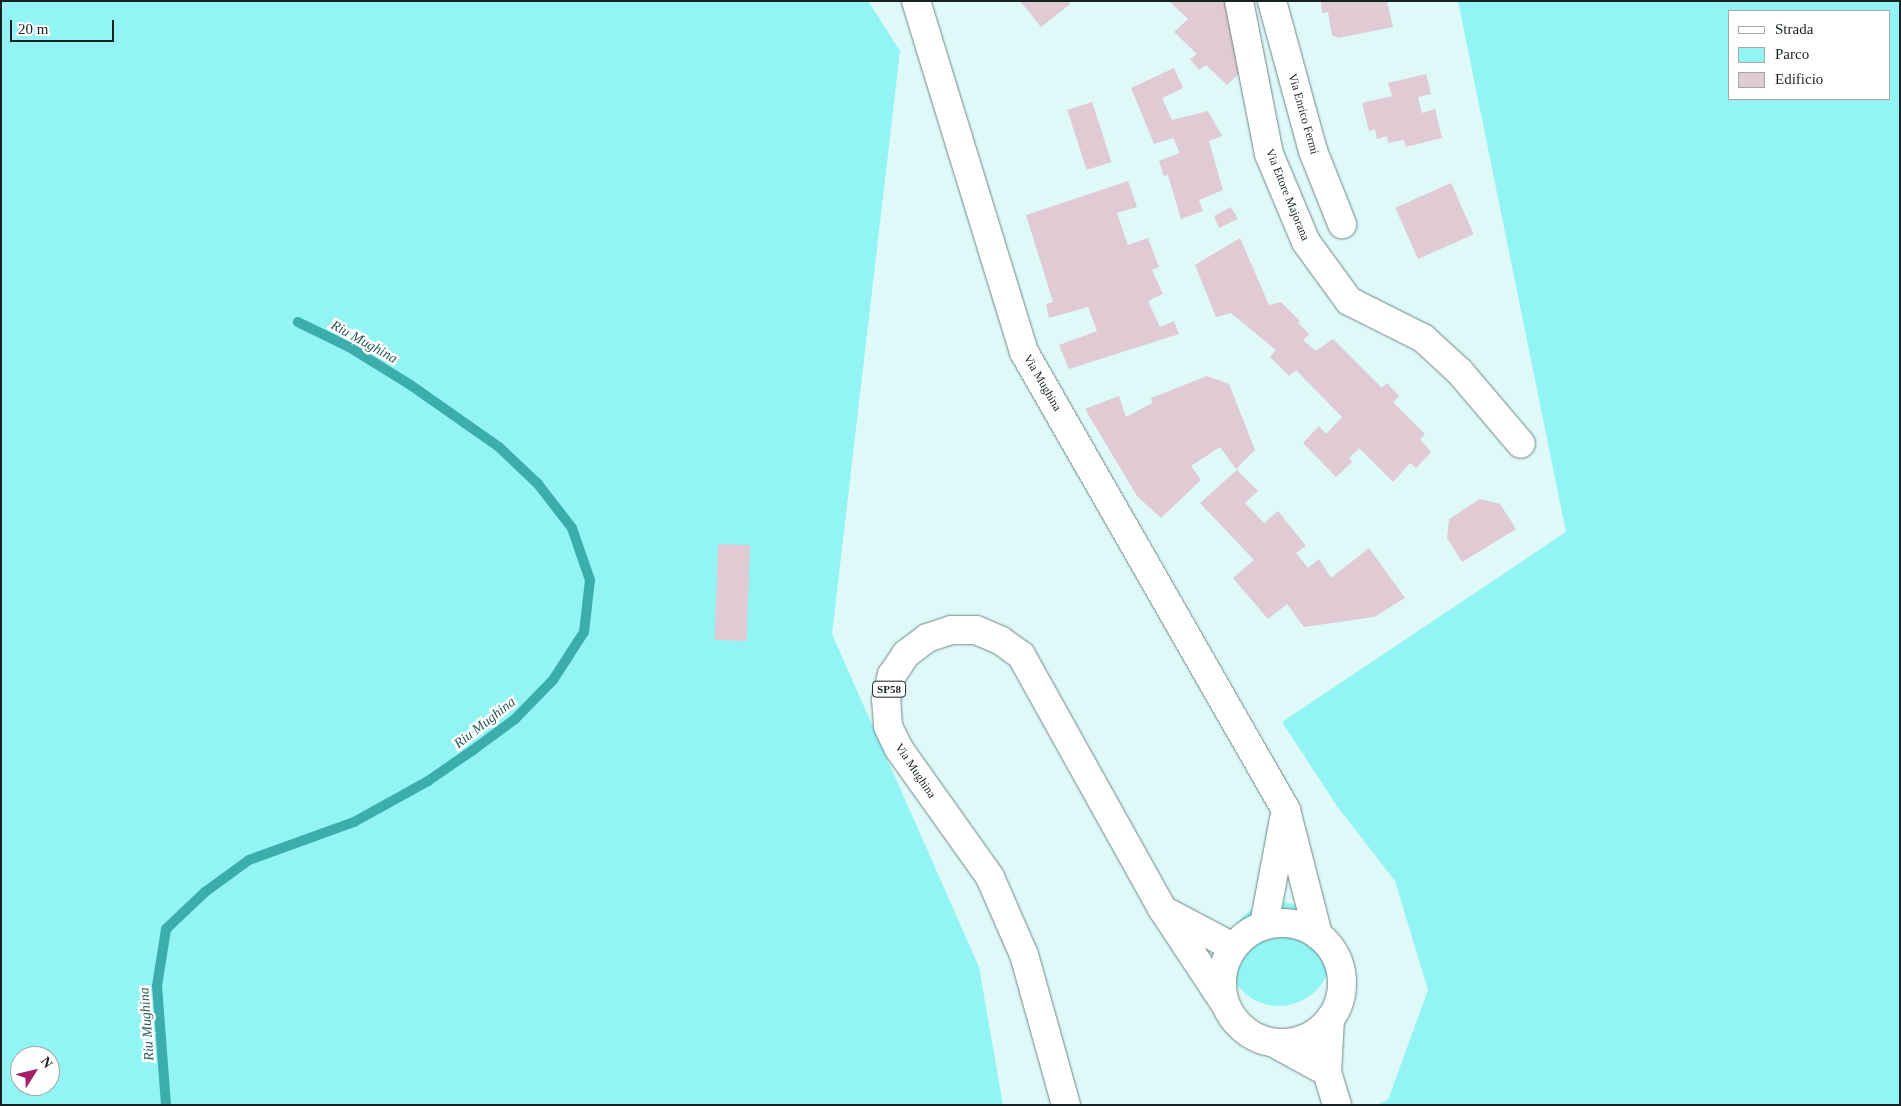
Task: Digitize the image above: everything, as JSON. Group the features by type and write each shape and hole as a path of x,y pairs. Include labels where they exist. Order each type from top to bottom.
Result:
{"main road":[{"name":"Via Mughina","path":"916,1 1024,352 1286,810 1318,935"},
{"name":"Via Ettore Majorana","path":"1239,1 1268,154 1306,242 1349,301 1423,338 1460,372 1521,444"},
{"name":"Via Enrico Fermi","path":"1272,1 1313,151 1342,224"},
{"name":"Via Mughina","path":"1066,1105 1024,955 990,877 899,749 888,726 886,700 892,675 906,654 926,638 951,630 976,630 1000,640 1020,656 1163,910 1224,1002"},
{"path":"1264,925 1286,810"},
{"path":"1163,910 1233,947"},
{"path":"1327,1072 1274,1043 1249,1034 1238,1025 1224,1002 1223,968 1233,947 1264,925 1287,923 1318,935 1340,968 1341,995 1330,1019 1327,1072 1337,1105"},
{"path":"1274,1043 1311,1036 1330,1019"}],"green space":[{"path":"1,1 868,1 900,51 832,634 979,967 1003,1105 1,1105"},
{"path":"1458,1 1900,1 1900,1105 1376,1105 1388,1100 1428,990 1395,881 1337,806 1282,722 1566,532"},
{"path":"1279,902 1299,906 1316,917 1327,934 1331,954 1327,974 1316,991 1299,1002 1279,1006 1259,1002 1242,991 1231,974 1227,954 1231,934 1242,917 1259,906"}],"building":[{"path":"1020,1 1068,1 1070,4 1041,27"},
{"path":"1169,1 1225,1 1240,73 1227,85 1206,65 1199,70 1190,59 1197,54 1174,32 1188,19"},
{"path":"1321,1 1387,1 1393,27 1338,38 1332,35 1328,12 1322,13"},
{"path":"1174,68 1183,88 1162,98 1172,120 1208,111 1222,136 1209,141 1223,190 1199,200 1203,211 1181,219 1168,175 1164,176 1159,161 1180,153 1173,138 1154,144 1131,88"},
{"path":"1426,74 1431,94 1418,97 1422,113 1435,109 1442,138 1406,147 1404,140 1388,143 1387,136 1377,139 1375,129 1369,131 1362,103 1392,96 1388,83"},
{"path":"1092,102 1111,162 1087,170 1067,110"},
{"path":"1128,181 1137,207 1117,213 1128,245 1148,238 1159,267 1152,270 1163,294 1148,301 1160,327 1174,321 1179,334 1069,369 1059,345 1097,331 1088,307 1049,318 1046,304 1053,302 1026,215"},
{"path":"1451,183 1474,234 1418,259 1395,208"},
{"path":"1231,207 1238,219 1219,228 1214,216"},
{"path":"1240,238 1269,305 1281,302 1300,321 1298,323 1309,334 1303,340 1316,351 1333,339 1382,388 1387,383 1399,396 1393,402 1425,434 1420,439 1431,452 1416,468 1410,463 1393,482 1359,448 1349,458 1352,462 1336,477 1303,443 1319,426 1326,434 1342,417 1296,370 1289,376 1270,357 1276,350 1231,313 1216,317 1195,265"},
{"path":"1207,376 1229,384 1255,450 1236,469 1220,447 1191,466 1201,480 1161,518 1137,496 1085,409 1119,396 1126,417 1152,403 1151,398"},
{"path":"1237,470 1258,491 1245,503 1264,523 1278,511 1306,546 1296,553 1308,568 1319,559 1331,578 1369,548 1405,598 1374,617 1304,627 1287,604 1268,619 1233,578 1254,560 1200,503"},
{"path":"1480,499 1500,504 1516,529 1462,562 1447,538 1449,519"},
{"path":"718,544 750,545 747,641 715,640"}],"waterway":[{"name":"Riu Mughina","path":"166,1105 157,986 166,929 205,892 249,860 354,822 428,781 473,750 515,719 553,680 584,632 590,580 572,528 538,484 499,447 409,384 349,347 298,322"}]}
